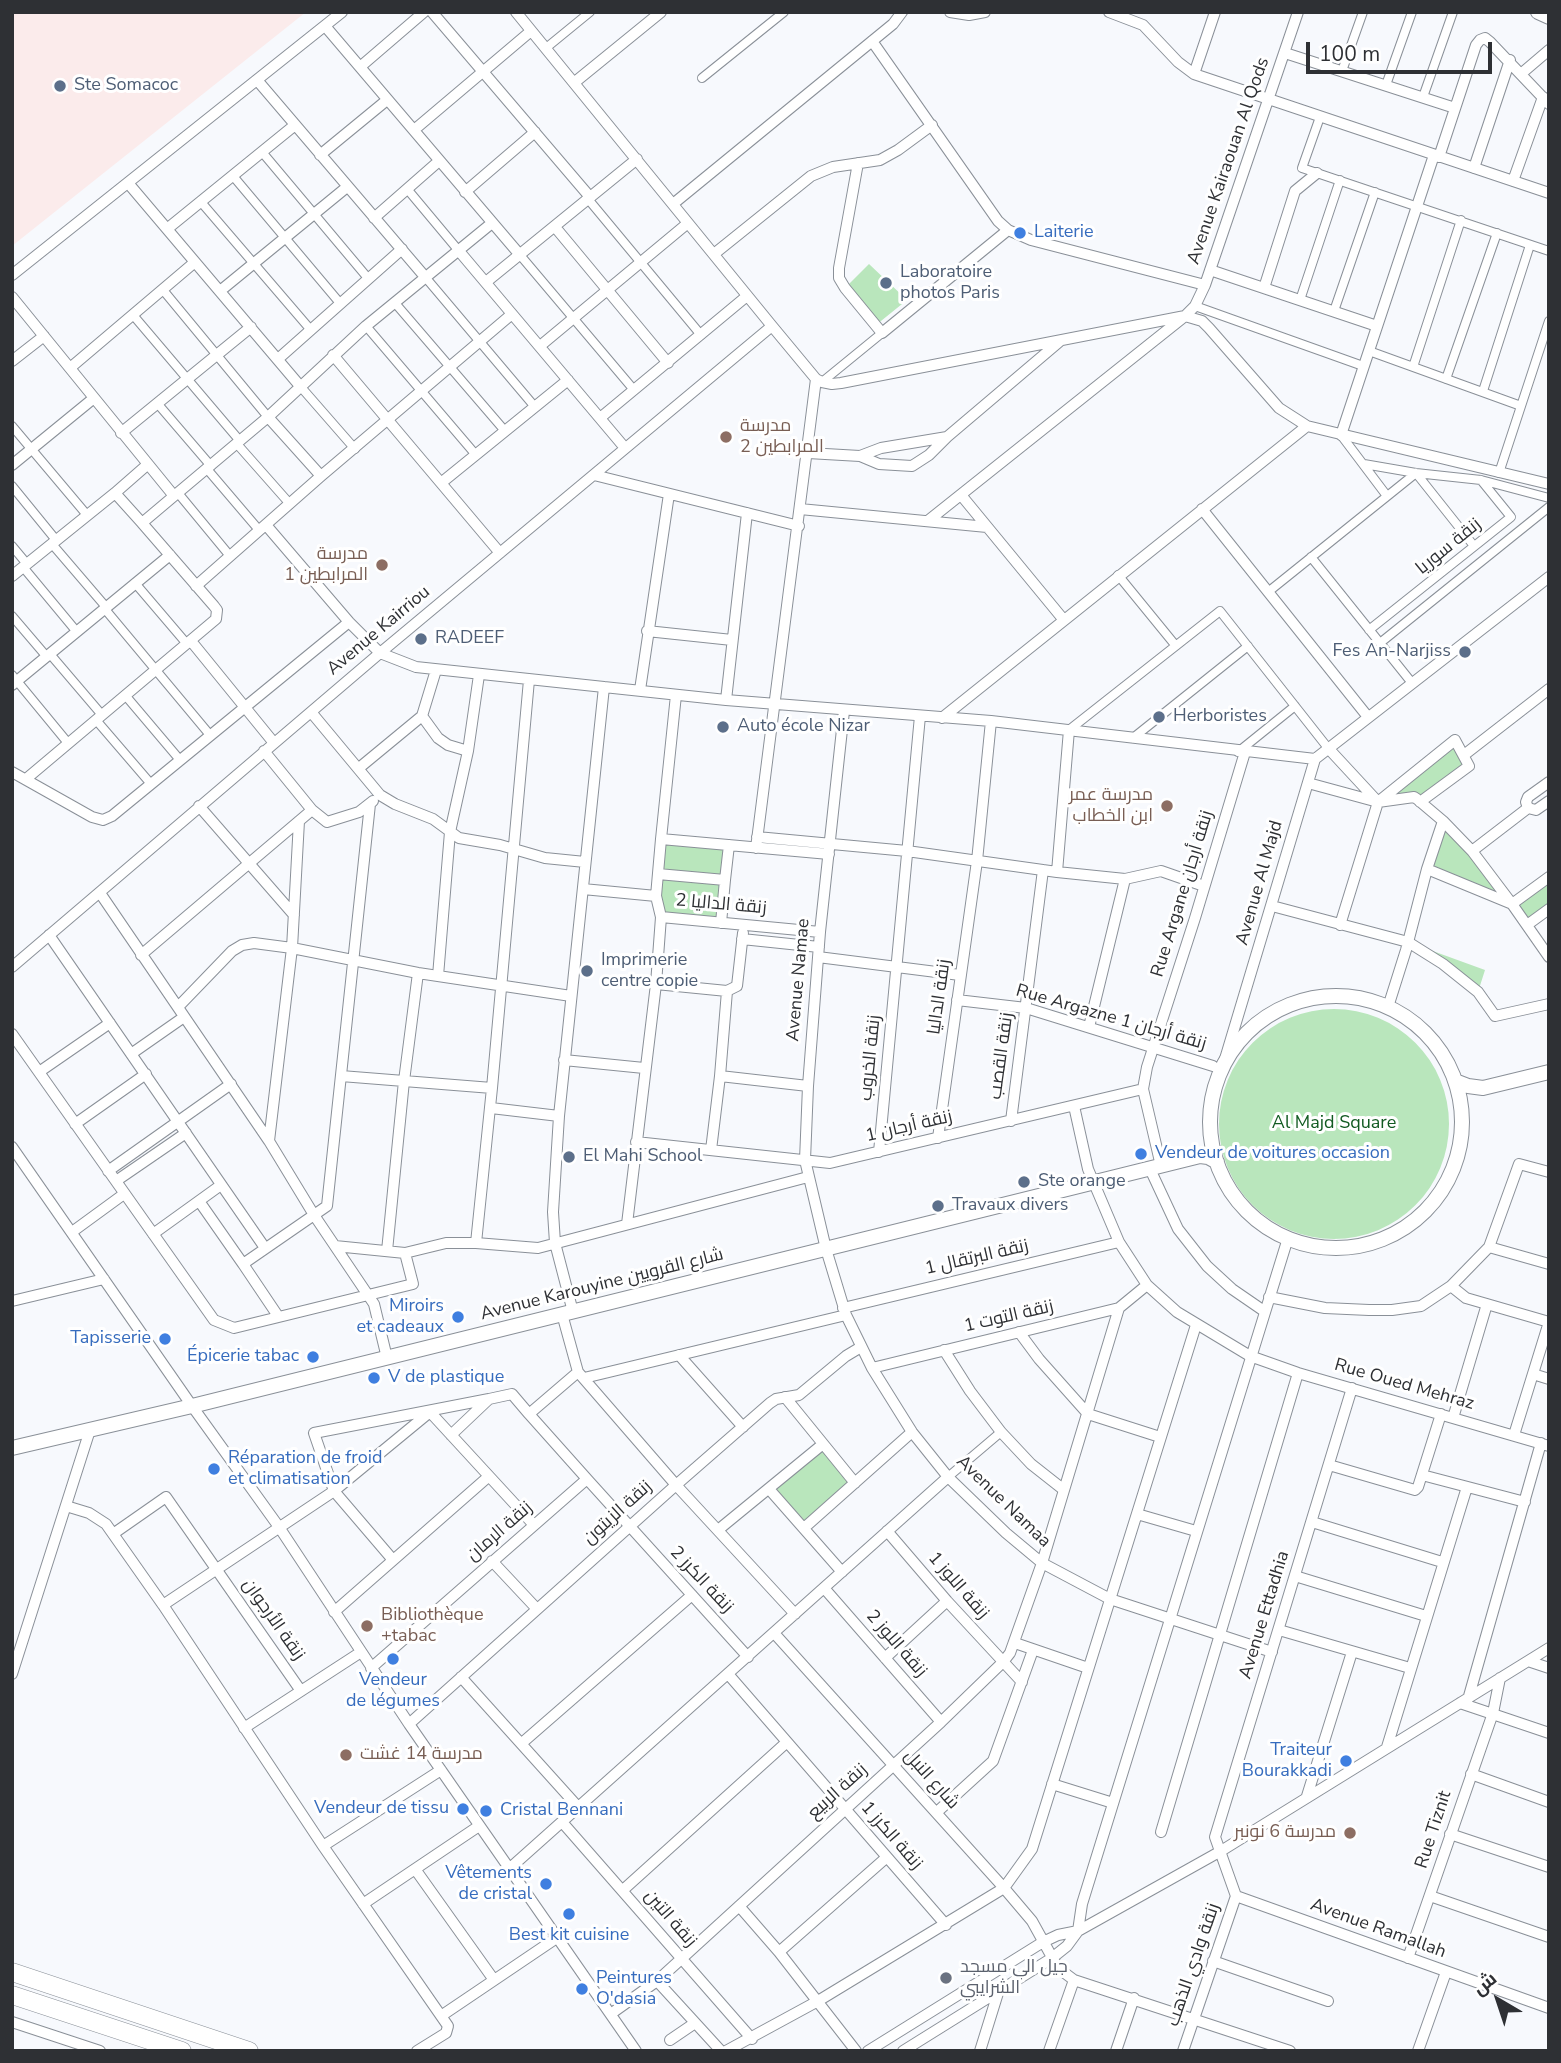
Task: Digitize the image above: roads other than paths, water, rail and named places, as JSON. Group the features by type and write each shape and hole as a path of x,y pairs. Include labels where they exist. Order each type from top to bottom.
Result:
{"main road":[{"path":"12,1972 250,2051"},
{"path":"12,1995 182,2051"}],"street":[{"path":"12,275 342,12"},
{"path":"359,67 424,12"},
{"path":"432,12 535,132 701,335"},
{"path":"516,12 819,381 841,383 1185,317 1202,321 1279,408 1307,426 1549,484"},
{"path":"546,48 590,12"},
{"path":"575,82 661,12"},
{"path":"702,78 784,12"},
{"path":"673,204 893,24 902,12"},
{"path":"950,12 969,15 985,12"},
{"path":"1109,12 1143,25 1178,62 1194,74 1549,193"},
{"path":"1194,74 1215,12"},
{"name":"Avenue Kairaouan Al Qods","path":"929,520 1185,317 1195,306 1205,285 1298,12"},
{"path":"1342,71 1363,12"},
{"path":"1386,85 1412,12"},
{"path":"1423,97 1452,12"},
{"path":"1538,12 1549,17"},
{"path":"325,26 634,390"},
{"path":"414,130 531,31"},
{"path":"1341,435 1418,205 1476,45 1485,38 1510,60 1546,101 1513,181"},
{"path":"872,41 998,221 1008,230 1031,240 1205,285"},
{"path":"1522,73 1549,50"},
{"path":"1284,52 1455,108"},
{"path":"1474,168 1510,60"},
{"path":"257,80 535,407"},
{"path":"320,155 387,100"},
{"path":"1320,117 1302,168 1549,251"},
{"path":"167,229 295,125"},
{"path":"714,254 811,176 833,167 880,160 932,125"},
{"path":"465,191 535,132"},
{"path":"261,152 368,277"},
{"path":"486,282 637,159"},
{"path":"374,218 439,161"},
{"path":"858,163 839,278 882,333"},
{"path":"1264,288 1295,191 1317,173"},
{"path":"233,176 339,302"},
{"path":"1300,300 1340,180"},
{"path":"128,183 355,449"},
{"path":"220,291 347,187"},
{"path":"408,190 625,448"},
{"path":"1334,311 1375,192"},
{"path":"201,202 310,329"},
{"path":"1413,367 1461,220"},
{"path":"142,523 238,443 366,326 492,223"},
{"path":"540,346 688,223"},
{"path":"555,227 668,363"},
{"path":"757,842 819,381 1008,230"},
{"path":"1446,379 1497,233"},
{"path":"1483,391 1530,245"},
{"path":"278,359 339,302 402,249"},
{"path":"70,368 195,262"},
{"path":"1210,270 1377,326"},
{"path":"163,290 321,476"},
{"path":"600,418 747,296"},
{"path":"12,297 147,465 230,556"},
{"path":"395,303 505,431"},
{"path":"1195,306 1363,366"},
{"path":"196,586 512,314"},
{"path":"133,315 290,504"},
{"path":"1499,473 1549,321"},
{"path":"366,326 476,455"},
{"name":"Avenue Kairriou","path":"12,967 380,653 772,326"},
{"path":"121,433 251,327"},
{"path":"12,361 44,336"},
{"path":"808,453 860,456 879,464 912,466 929,455 1061,341"},
{"path":"1369,351 1521,406"},
{"path":"333,355 500,553"},
{"path":"441,483 568,380"},
{"path":"12,465 94,398"},
{"path":"157,403 262,528 380,653 416,667 436,670 844,711 991,721 1315,759 1547,581"},
{"path":"12,426 87,516"},
{"path":"942,718 1307,426"},
{"path":"1341,435 1387,496"},
{"path":"860,456 881,448 947,437"},
{"path":"1364,464 1481,480 1549,498"},
{"path":"12,576 147,465"},
{"path":"1268,592 1416,473"},
{"path":"1416,473 1475,546"},
{"path":"594,475 799,526"},
{"name":"زنقة سوريا","path":"1369,630 1511,517 1481,480"},
{"path":"12,486 105,608 210,735"},
{"path":"26,779 212,624 218,616 214,606 115,493"},
{"path":"640,690 669,494"},
{"path":"961,495 1063,620"},
{"name":"زنقة سوريا","path":"1380,643 1549,507"},
{"path":"800,509 986,527"},
{"path":"1202,509 1368,717"},
{"path":"726,700 747,513"},
{"path":"12,546 76,632"},
{"path":"68,743 14,680 170,555"},
{"path":"1311,558 1412,683"},
{"path":"1118,575 1176,646"},
{"path":"135,583 246,706 274,743"},
{"path":"1057,872 1069,730 1220,611 1328,748 1378,802"},
{"path":"12,616 48,655 151,784"},
{"path":"12,772 92,817 103,820 112,816 349,622"},
{"path":"647,631 732,640"},
{"path":"1133,738 1248,646"},
{"path":"359,768 422,716 436,670"},
{"path":"438,976 450,832 468,751 479,675"},
{"path":"476,1243 503,987 529,680"},
{"path":"604,687 564,1060 553,1219 568,1313 581,1375 676,1485 795,1614"},
{"path":"1464,755 1549,689"},
{"path":"125,695 180,760"},
{"path":"627,1224 656,984 661,917 656,896 676,695"},
{"path":"1241,752 1295,706"},
{"name":"Avenue Namae","path":"826,1249 805,1160 818,952 844,711"},
{"path":"311,712 380,795 396,804 433,819 450,832 469,841 545,858 585,862"},
{"path":"422,716 438,738 448,745 468,751"},
{"name":"زنقة الخروب","path":"879,1152 920,716"},
{"name":"زنقة الداليا","path":"939,1138 977,861 991,721"},
{"path":"1308,783 1378,802 1416,800 1469,766 1453,741 1378,802 1339,925"},
{"path":"264,751 312,810 327,822 359,812 380,795"},
{"name":"Rue Argane زنقة أرجان","path":"1153,1046 1204,886 1241,752"},
{"name":"Avenue Al Majd","path":"1218,1067 1239,1018 1315,759"},
{"path":"1528,808 1528,797 1549,782"},
{"path":"1416,800 1443,821 1472,851 1549,957"},
{"path":"1528,808 1535,810 1549,800"},
{"path":"243,1264 327,1206 370,804"},
{"path":"199,806 294,915"},
{"path":"1472,851 1528,808"},
{"path":"141,954 312,810"},
{"path":"270,1141 292,948 299,821"},
{"path":"1388,1007 1443,821"},
{"path":"662,839 729,845 757,842 829,849 906,851 1125,879 1161,871 1204,886"},
{"path":"721,923 729,845"},
{"path":"1427,869 1512,904"},
{"name":"زنقة القصب","path":"1012,1121 1044,870"},
{"path":"658,874 725,880"},
{"path":"1512,904 1549,877"},
{"path":"1089,1027 1125,879"},
{"path":"583,889 656,896"},
{"path":"100,893 270,1141 314,1215 374,1304 387,1358"},
{"path":"1272,906 1408,942 1443,964 1478,992 1495,1016 1549,1004"},
{"path":"1527,925 1549,909"},
{"name":"زنقة الداليا 2","path":"661,917 820,932"},
{"path":"656,984 727,991 737,986 743,925"},
{"path":"49,935 265,1248"},
{"name":"زنقة الداليا 2","path":"742,939 897,967 960,975"},
{"path":"131,1054 181,1012 232,951 242,945 254,943 418,973 571,996"},
{"path":"387,1251 418,973"},
{"path":"712,1150 727,991"},
{"path":"1336,996 1361,999 1388,1007 1427,1036 1443,1055 1455,1080 1461,1105 1461,1138 1451,1173 1433,1202 1409,1224 1380,1240 1352,1247 1319,1247 1288,1238 1262,1224 1246,1210 1228,1188 1217,1162 1212,1141 1211,1110 1218,1067 1252,1029 1276,1012 1295,1004 1336,996"},
{"name":"Rue Argazne 1 زنقة أرجان","path":"957,1000 1027,1008 1218,1067"},
{"path":"39,1073 110,1023"},
{"path":"12,1034 214,1320 234,1328 413,1284 405,1253"},
{"path":"1153,1046 1143,1089 1156,1167 1178,1229 1207,1266 1232,1289 1264,1311"},
{"path":"564,1060 644,1068"},
{"path":"1455,1080 1468,1086 1483,1088 1549,1072"},
{"path":"75,1124 146,1074"},
{"path":"341,1076 492,1088"},
{"path":"720,1076 808,1086"},
{"path":"108,1171 231,1084"},
{"path":"1461,1105 1483,1088"},
{"name":"زنقة أرجان 1","path":"636,1142 830,1163 1143,1089"},
{"name":"Rue Oued Mehraz","path":"1074,1106 1088,1169 1119,1242 1147,1285 1160,1299 1196,1325 1250,1356 1298,1373 1545,1445"},
{"path":"491,1108 559,1116"},
{"path":"116,1181 186,1133"},
{"path":"1200,1156 1212,1141"},
{"path":"12,1147 279,1527 408,1724 612,2013 635,2050"},
{"path":"1200,1156 1217,1162"},
{"name":"Avenue Karouyine شارع القرويين","path":"12,1448 192,1406 1200,1156"},
{"path":"1269,1297 1325,1308 1392,1310 1421,1306 1451,1286 1489,1247 1519,1164 1549,1172"},
{"path":"335,1246 405,1253 446,1243 538,1248 808,1177"},
{"path":"153,1234 221,1185"},
{"path":"72,1232 124,1194"},
{"path":"199,1201 278,1316"},
{"path":"903,2051 1052,1958 1067,1946 1078,1931 1082,1904 1288,1238"},
{"name":"زنقة البرتقال 1","path":"581,1375 679,1355 1119,1242"},
{"path":"1489,1247 1549,1264"},
{"name":"Avenue Namaa","path":"826,1249 844,1311 872,1368 912,1432 948,1476 1006,1533 1042,1563 1110,1599 1272,1652"},
{"path":"12,1300 104,1279"},
{"name":"زنقة التوت 1","path":"872,1368 1119,1308 1147,1285"},
{"path":"1451,1286 1461,1295 1549,1322 1514,1435"},
{"path":"1329,1465 1415,1490 1447,1416 1487,1304"},
{"name":"زنقة الربيع","path":"612,2013 657,1981 894,1766 1003,1662 1015,1643 1042,1563 1119,1308"},
{"path":"657,1981 723,2051 752,2039 818,2001 1004,1888 1031,1849 1196,1325"},
{"path":"1019,1332 1088,1414 1160,1437"},
{"name":"زنقة الزيتون","path":"408,1724 770,1404 785,1397 799,1395 861,1347"},
{"path":"944,1350 1001,1432 1031,1464 1064,1490"},
{"path":"679,1355 743,1427"},
{"path":"1161,1832 1222,1635 1298,1373"},
{"path":"1533,1374 1549,1379"},
{"path":"529,1414 581,1375"},
{"name":"Avenue Ettadhia","path":"1220,1851 1215,1837 1353,1388"},
{"path":"393,1560 334,1491 314,1433 512,1394 587,1479"},
{"path":"785,1397 855,1482"},
{"path":"451,1435 489,1399"},
{"path":"430,1412 534,1525"},
{"path":"163,1605 334,1491 430,1412"},
{"path":"12,1674 15,1657 90,1430"},
{"path":"804,1528 912,1432"},
{"path":"509,1869 948,1476 1001,1432"},
{"path":"718,1530 823,1444"},
{"path":"1465,1700 1545,1445"},
{"path":"1422,1475 1525,1502"},
{"path":"334,1612 488,1477"},
{"name":"زنقة الرمان","path":"371,1668 587,1479"},
{"name":"زنقة الكرز 2","path":"587,1479 748,1657"},
{"path":"1387,1747 1467,1487"},
{"path":"769,1489 842,1572"},
{"name":"زنقة الأرجوان","path":"113,1534 166,1497 301,1691"},
{"path":"66,1506 100,1518 113,1534 441,2016 449,2030 417,2051"},
{"path":"1137,1514 1196,1531"},
{"path":"1312,1522 1442,1562"},
{"name":"زنقة اللوز 1","path":"887,1531 1022,1682"},
{"path":"492,1561 537,1609"},
{"path":"1295,1576 1426,1616"},
{"name":"زنقة اللوز 2","path":"824,1588 941,1722"},
{"path":"522,1743 692,1595"},
{"path":"885,1658 947,1601"},
{"path":"1279,1630 1410,1668"},
{"name":"شارع النبل","path":"774,1633 1004,1888 1032,1921 1058,1968 1074,1980"},
{"path":"1015,1643 1088,1668"},
{"path":"868,2051 1043,1942 1058,1935 1078,1931 1220,1851 1549,1648"},
{"path":"937,1812 993,1761 1033,1650"},
{"path":"244,1728 360,1652"},
{"path":"1307,1796 1352,1652"},
{"path":"1528,1661 1549,1668"},
{"name":"زنقة الكرز 1","path":"728,1674 946,1925"},
{"path":"461,1677 579,1808"},
{"name":"Rue Tiznit","path":"1408,1958 1493,1713 1500,1678"},
{"path":"1465,1700 1493,1713 1549,1732"},
{"path":"623,1890 787,1742"},
{"path":"323,1846 441,1770"},
{"path":"1471,1774 1549,1802"},
{"path":"1052,1784 1113,1803"},
{"name":"زنقة التين","path":"562,1822 752,2039"},
{"path":"363,1904 479,1826"},
{"path":"1450,1834 1549,1867"},
{"name":"زنقة وادي الذهب","path":"1183,2051 1236,1896 1220,1851"},
{"path":"779,1952 887,1857"},
{"path":"415,1869 494,1980"},
{"name":"Avenue Ramallah","path":"1236,1896 1549,2008"},
{"path":"1430,1896 1549,1937"},
{"path":"739,1906 779,1952 856,2051"},
{"path":"441,2016 558,1937"},
{"path":"1213,1961 1328,2001"},
{"path":"1418,2051 1446,1972"},
{"path":"1049,2051 1074,1980 1194,2017 1290,2051"},
{"path":"980,2051 998,1993"},
{"path":"1116,2051 1134,1998"},
{"path":"12,2022 100,2051"},
{"path":"670,2040 695,2023"}],"place":[{"name":"Ste Somacoc","path":"60,86"},
{"name":"Laiterie","path":"1020,233"},
{"name":"Laboratoire photos Paris","path":"886,283"},
{"name":"مدرسة المرابطين 2","path":"726,437"},
{"name":"مدرسة المرابطين 1","path":"382,565"},
{"name":"RADEEF","path":"421,639"},
{"name":"Fes An-Narjiss","path":"1465,652"},
{"name":"Herboristes","path":"1159,717"},
{"name":"Auto école Nizar","path":"723,727"},
{"name":"مدرسة عمر ابن الخطاب","path":"1167,806"},
{"name":"Imprimerie centre copie","path":"587,971"},
{"name":"Vendeur de voitures occasion","path":"1141,1154"},
{"name":"El Mahi School","path":"569,1157"},
{"name":"Ste orange","path":"1024,1182"},
{"name":"Travaux divers","path":"938,1206"},
{"name":"Miroirs et cadeaux","path":"458,1317"},
{"name":"Tapisserie","path":"165,1339"},
{"name":"Épicerie tabac","path":"313,1357"},
{"name":"V de plastique","path":"374,1378"},
{"name":"Réparation de froid et climatisation","path":"214,1469"},
{"name":"Bibliothèque +tabac","path":"367,1626"},
{"name":"Vendeur de légumes","path":"393,1659"},
{"name":"مدرسة 14 غشت","path":"346,1755"},
{"name":"Traiteur Bourakkadi","path":"1346,1761"},
{"name":"Vendeur de tissu","path":"463,1809"},
{"name":"Cristal Bennani","path":"486,1811"},
{"name":"مدرسة 6 نونبر","path":"1350,1833"},
{"name":"Vêtements de cristal","path":"546,1884"},
{"name":"Best kit cuisine","path":"569,1914"},
{"name":"جيل الي مسجد الشرايبي","path":"946,1978"},
{"name":"Peintures O'dasia","path":"582,1989"}],"park label":[{"name":"Al Majd Square","path":"1334,1124"}]}
